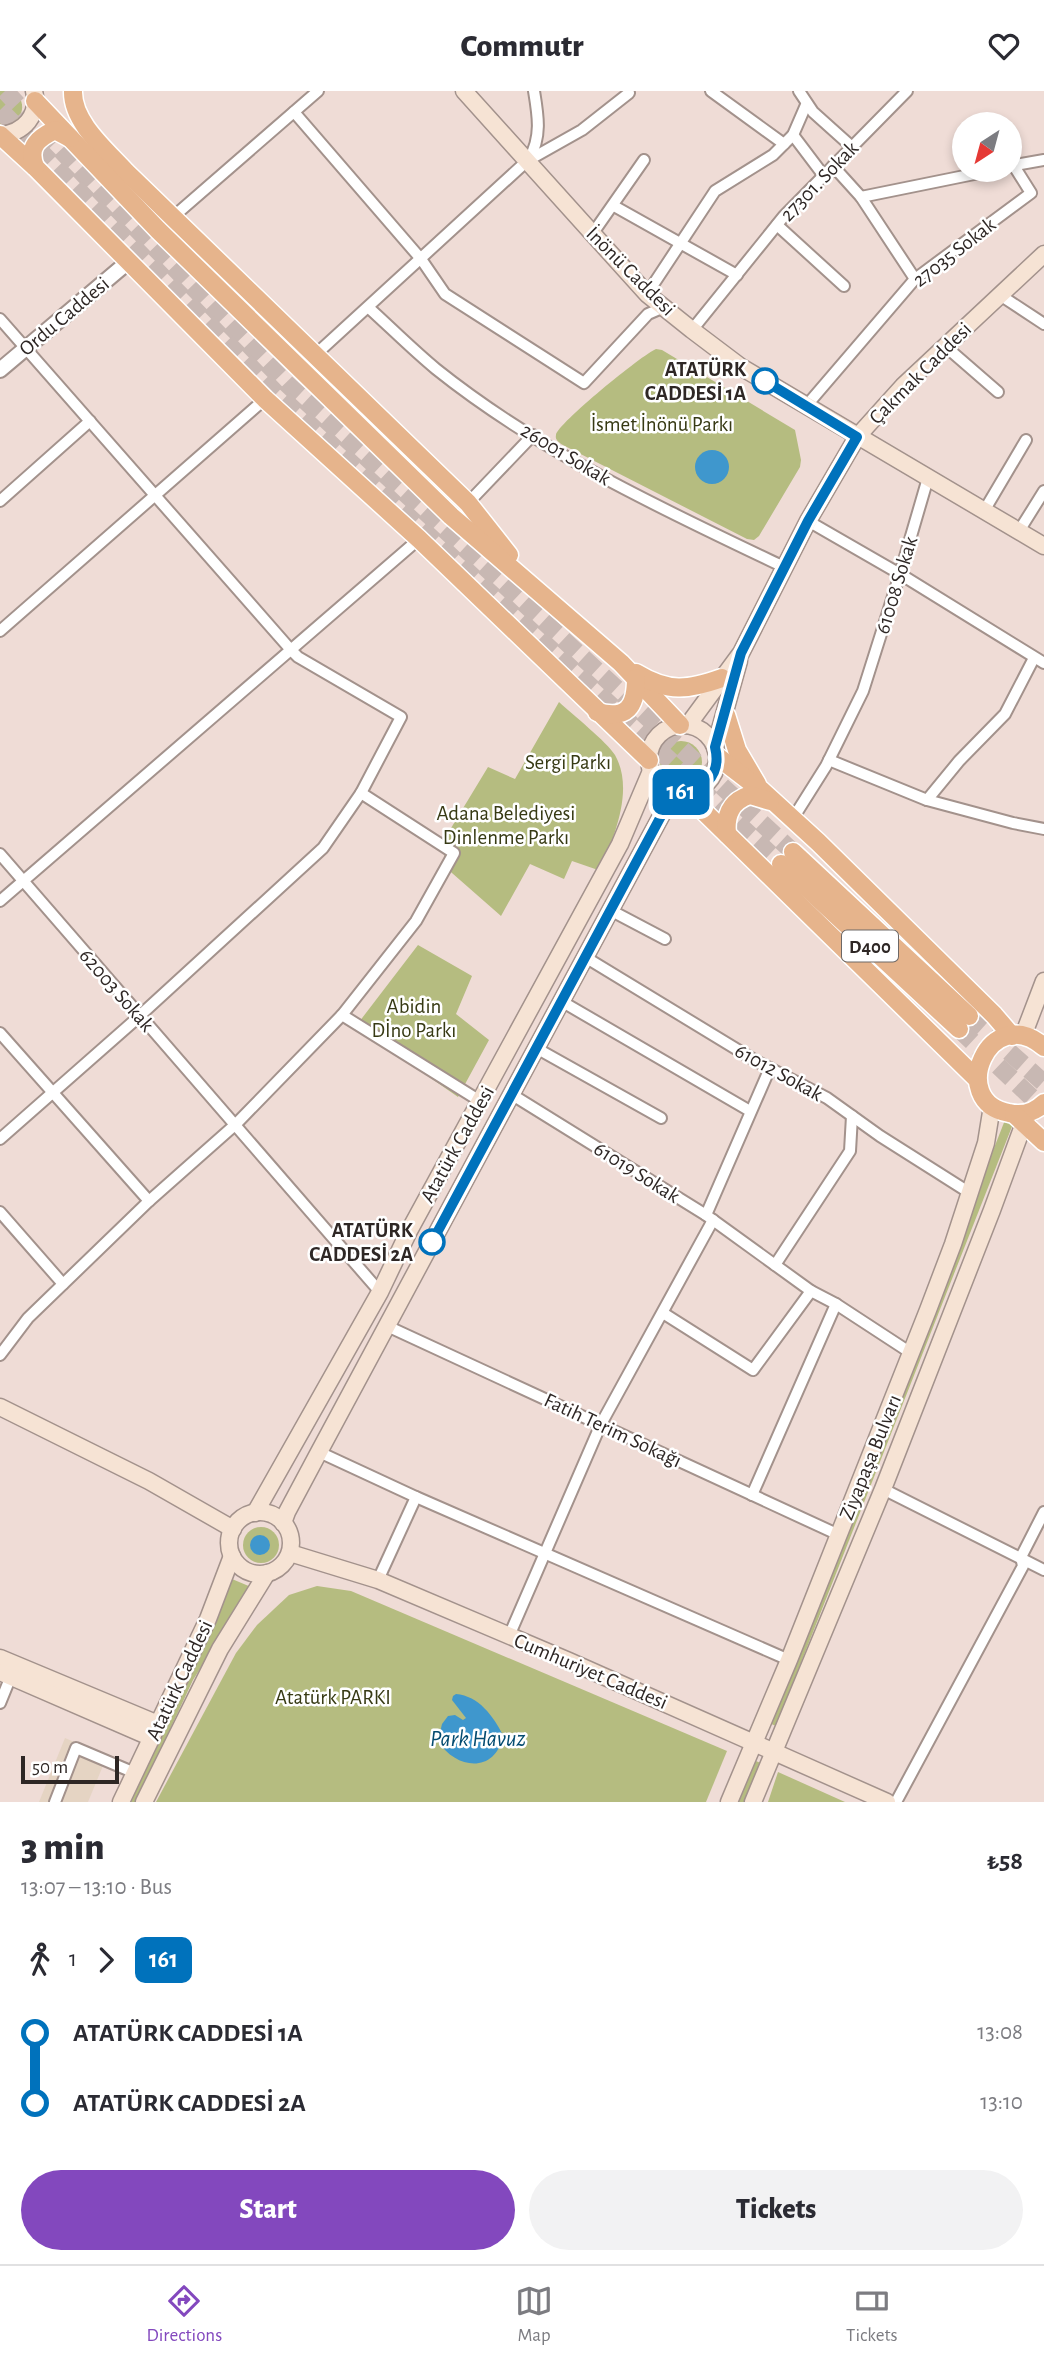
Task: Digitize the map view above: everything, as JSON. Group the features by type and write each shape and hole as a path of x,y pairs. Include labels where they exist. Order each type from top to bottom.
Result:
{"highway":[{"path":"73,91 77,111 92,134 172,218 468,503 533,585"},
{"path":"36,95 158,230 451,516 621,663 684,725"},
{"path":"35,167 32,149 42,136 55,130 110,165 172,218"},
{"path":"0,135 265,399 419,539 650,765"},
{"path":"621,663 644,677 677,688 695,688 722,678"},
{"path":"597,712 617,716 627,710 634,700 636,678"},
{"path":"726,715 737,750 767,796"},
{"path":"717,752 818,842 1018,1036"},
{"path":"680,792 727,834 978,1079"},
{"path":"727,834 727,816 734,804 750,795 767,796"},
{"name":"D400","path":"787,858 964,1022"},
{"path":"1044,1047 1033,1039 1018,1036 1002,1038 986,1050 978,1069 980,1089 992,1106 1001,1111 1028,1113 1044,1142"}],"main road":[{"name":"İnönü Caddesi","path":"464,91 647,294 692,330 741,367 1044,546"},
{"path":"0,135 15,132 28,123 36,95"},
{"name":"Çakmak Caddesi","path":"684,725 741,653 808,521 857,437 903,386 1044,254"},
{"path":"717,752 710,737 702,730 684,725 662,732 655,740 650,749 650,765 665,787 680,792 705,785 712,778 741,653"},
{"name":"Atatürk Caddesi","path":"255,1513 380,1292 409,1231 620,843 650,765"},
{"name":"Atatürk Caddesi","path":"283,1523 610,910 680,792"},
{"path":"1018,1036 1044,981"},
{"name":"Ziyapaşa Bulvarı","path":"729,1802 789,1660 911,1353 970,1193 986,1143 992,1106"},
{"name":"Ziyapaşa Bulvarı","path":"753,1802 883,1489 1028,1113"},
{"path":"0,1407 149,1481 233,1529"},
{"path":"255,1513 271,1514 283,1523 291,1542 290,1553 285,1562 277,1569 257,1574 238,1565 232,1556 230,1538 233,1529 246,1516 255,1513"},
{"name":"Cumhuriyet Caddesi","path":"290,1553 378,1580 887,1802"},
{"name":"Atatürk Caddesi","path":"121,1802 208,1619 232,1556"},
{"name":"Atatürk Caddesi","path":"144,1802 220,1650 267,1573"},
{"path":"0,1658 155,1731"},
{"path":"5,1674 155,1731"}],"street":[{"path":"158,230 318,91"},
{"path":"527,161 534,150 540,124 534,91"},
{"path":"711,91 784,143"},
{"path":"799,91 806,105 852,146"},
{"name":"27301. Sokak","path":"692,330 777,225 907,91"},
{"path":"314,356 527,161 582,129 629,93"},
{"path":"647,294 715,191 773,155 793,135 806,105"},
{"path":"294,112 421,259 445,294 584,383 648,314 664,307"},
{"path":"793,135 824,176"},
{"path":"593,233 644,160"},
{"path":"1022,164 1044,160"},
{"path":"833,166 861,197 915,279"},
{"path":"861,197 952,178"},
{"name":"27035 Sokak","path":"807,405 915,279 1031,193 1022,180"},
{"path":"614,206 737,275"},
{"path":"777,225 844,286"},
{"name":"Ordu Caddesi","path":"0,370 128,262"},
{"path":"1000,295 1044,324"},
{"name":"26001 Sokak","path":"369,308 437,369 584,467 784,567"},
{"path":"0,320 298,657 401,717 361,793 323,848 0,1139"},
{"path":"946,346 998,392"},
{"path":"0,631 265,399"},
{"path":"0,501 90,421"},
{"path":"468,503 533,435"},
{"path":"984,511 1026,440"},
{"name":"61008 Sokak","path":"828,763 863,691 928,478"},
{"path":"1019,531 1044,491"},
{"path":"808,521 900,574 1039,661 1005,714 959,761 927,800"},
{"path":"0,901 419,539"},
{"path":"792,820 828,763 927,800 1044,829"},
{"path":"0,1355 27,1318 149,1201 236,1124 342,1015 416,921 454,853 361,793"},
{"name":"62003 Sokak","path":"0,854 380,1292"},
{"path":"610,910 665,939"},
{"name":"61012 Sokak","path":"585,957 769,1068 827,1098 970,1193"},
{"path":"561,1001 750,1111"},
{"path":"342,1015 480,1101"},
{"path":"0,1033 149,1201"},
{"path":"536,1048 661,1118"},
{"path":"509,1636 601,1424 663,1313 709,1218 769,1068"},
{"name":"61019 Sokak","path":"511,1094 709,1218 811,1291 836,1304 911,1353"},
{"path":"775,1265 850,1151 852,1116"},
{"path":"0,1212 63,1284"},
{"path":"663,1313 753,1370 811,1291"},
{"path":"752,1495 836,1304"},
{"name":"Fatih Terim Sokağı","path":"387,1326 839,1535"},
{"path":"319,1452 789,1660"},
{"path":"883,1489 1044,1570"},
{"path":"378,1580 416,1497"},
{"path":"896,1802 1023,1566 1021,1557 1044,1512"},
{"path":"0,1703 5,1674"},
{"path":"55,1802 76,1748 135,1773"}],"shaded area":[{"path":"65,1738 107,1756 88,1802 39,1802"}],"green space":[{"path":"0,91 14,91 22,102 18,118 7,124 0,124"},
{"name":"İsmet İnönü Parkı","path":"656,349 662,350 795,430 800,467 754,540 747,539 561,444 556,439 560,428 585,404"},
{"path":"559,702 615,755 623,783 623,798 616,828 601,871 572,861 564,879 530,864 501,916 444,866 445,838 488,767 515,779"},
{"path":"681,741 696,747 702,762 696,777 681,783 666,777 660,762 666,747"},
{"name":"Abidin Dİno Parkı","path":"418,945 472,976 456,1014 489,1040 458,1097 356,1026"},
{"path":"1005,1120 1013,1124 776,1726 769,1723"},
{"path":"261,1527 274,1532 279,1545 274,1558 261,1563 248,1558 243,1545 248,1532"},
{"path":"232,1579 251,1587 193,1680 136,1802 131,1802"},
{"name":"Atatürk PARKI","path":"317,1586 351,1591 727,1751 706,1802 156,1802 236,1653 257,1625 289,1595"},
{"path":"753,1760 761,1763 745,1802 736,1802"},
{"path":"778,1772 845,1802 768,1802"}],"water":[{"path":"712,450 724,455 729,467 724,479 712,484 700,479 695,467 700,455"},
{"path":"260,1535 267,1538 270,1545 267,1552 260,1555 253,1552 250,1545 253,1538"},
{"name":"Park Havuz","path":"456,1694 478,1703 490,1714 503,1735 499,1748 484,1762 465,1762 455,1758 438,1741 442,1724 448,1716 455,1715 463,1720 466,1718 452,1700"}],"tunnel":[{"path":"5,91 286,383 793,852"},
{"path":"0,110 276,393 781,864"},
{"path":"969,1016 1044,1083"},
{"path":"959,1029 1044,1109"}],"bus line":[{"name":"161","path":"432,1242 674,792 695,791 712,778 718,757 715,747 741,653 808,521 857,437 765,381"}],"place":[{"name":"ATATÜRK CADDESİ 1A","path":"765,381"},
{"name":"ATATÜRK CADDESİ 2A","path":"432,1242"}],"park label":[{"name":"Sergi Parkı","path":"568,762"},
{"name":"Adana Belediyesi Dinlenme Parkı","path":"506,825"}]}
